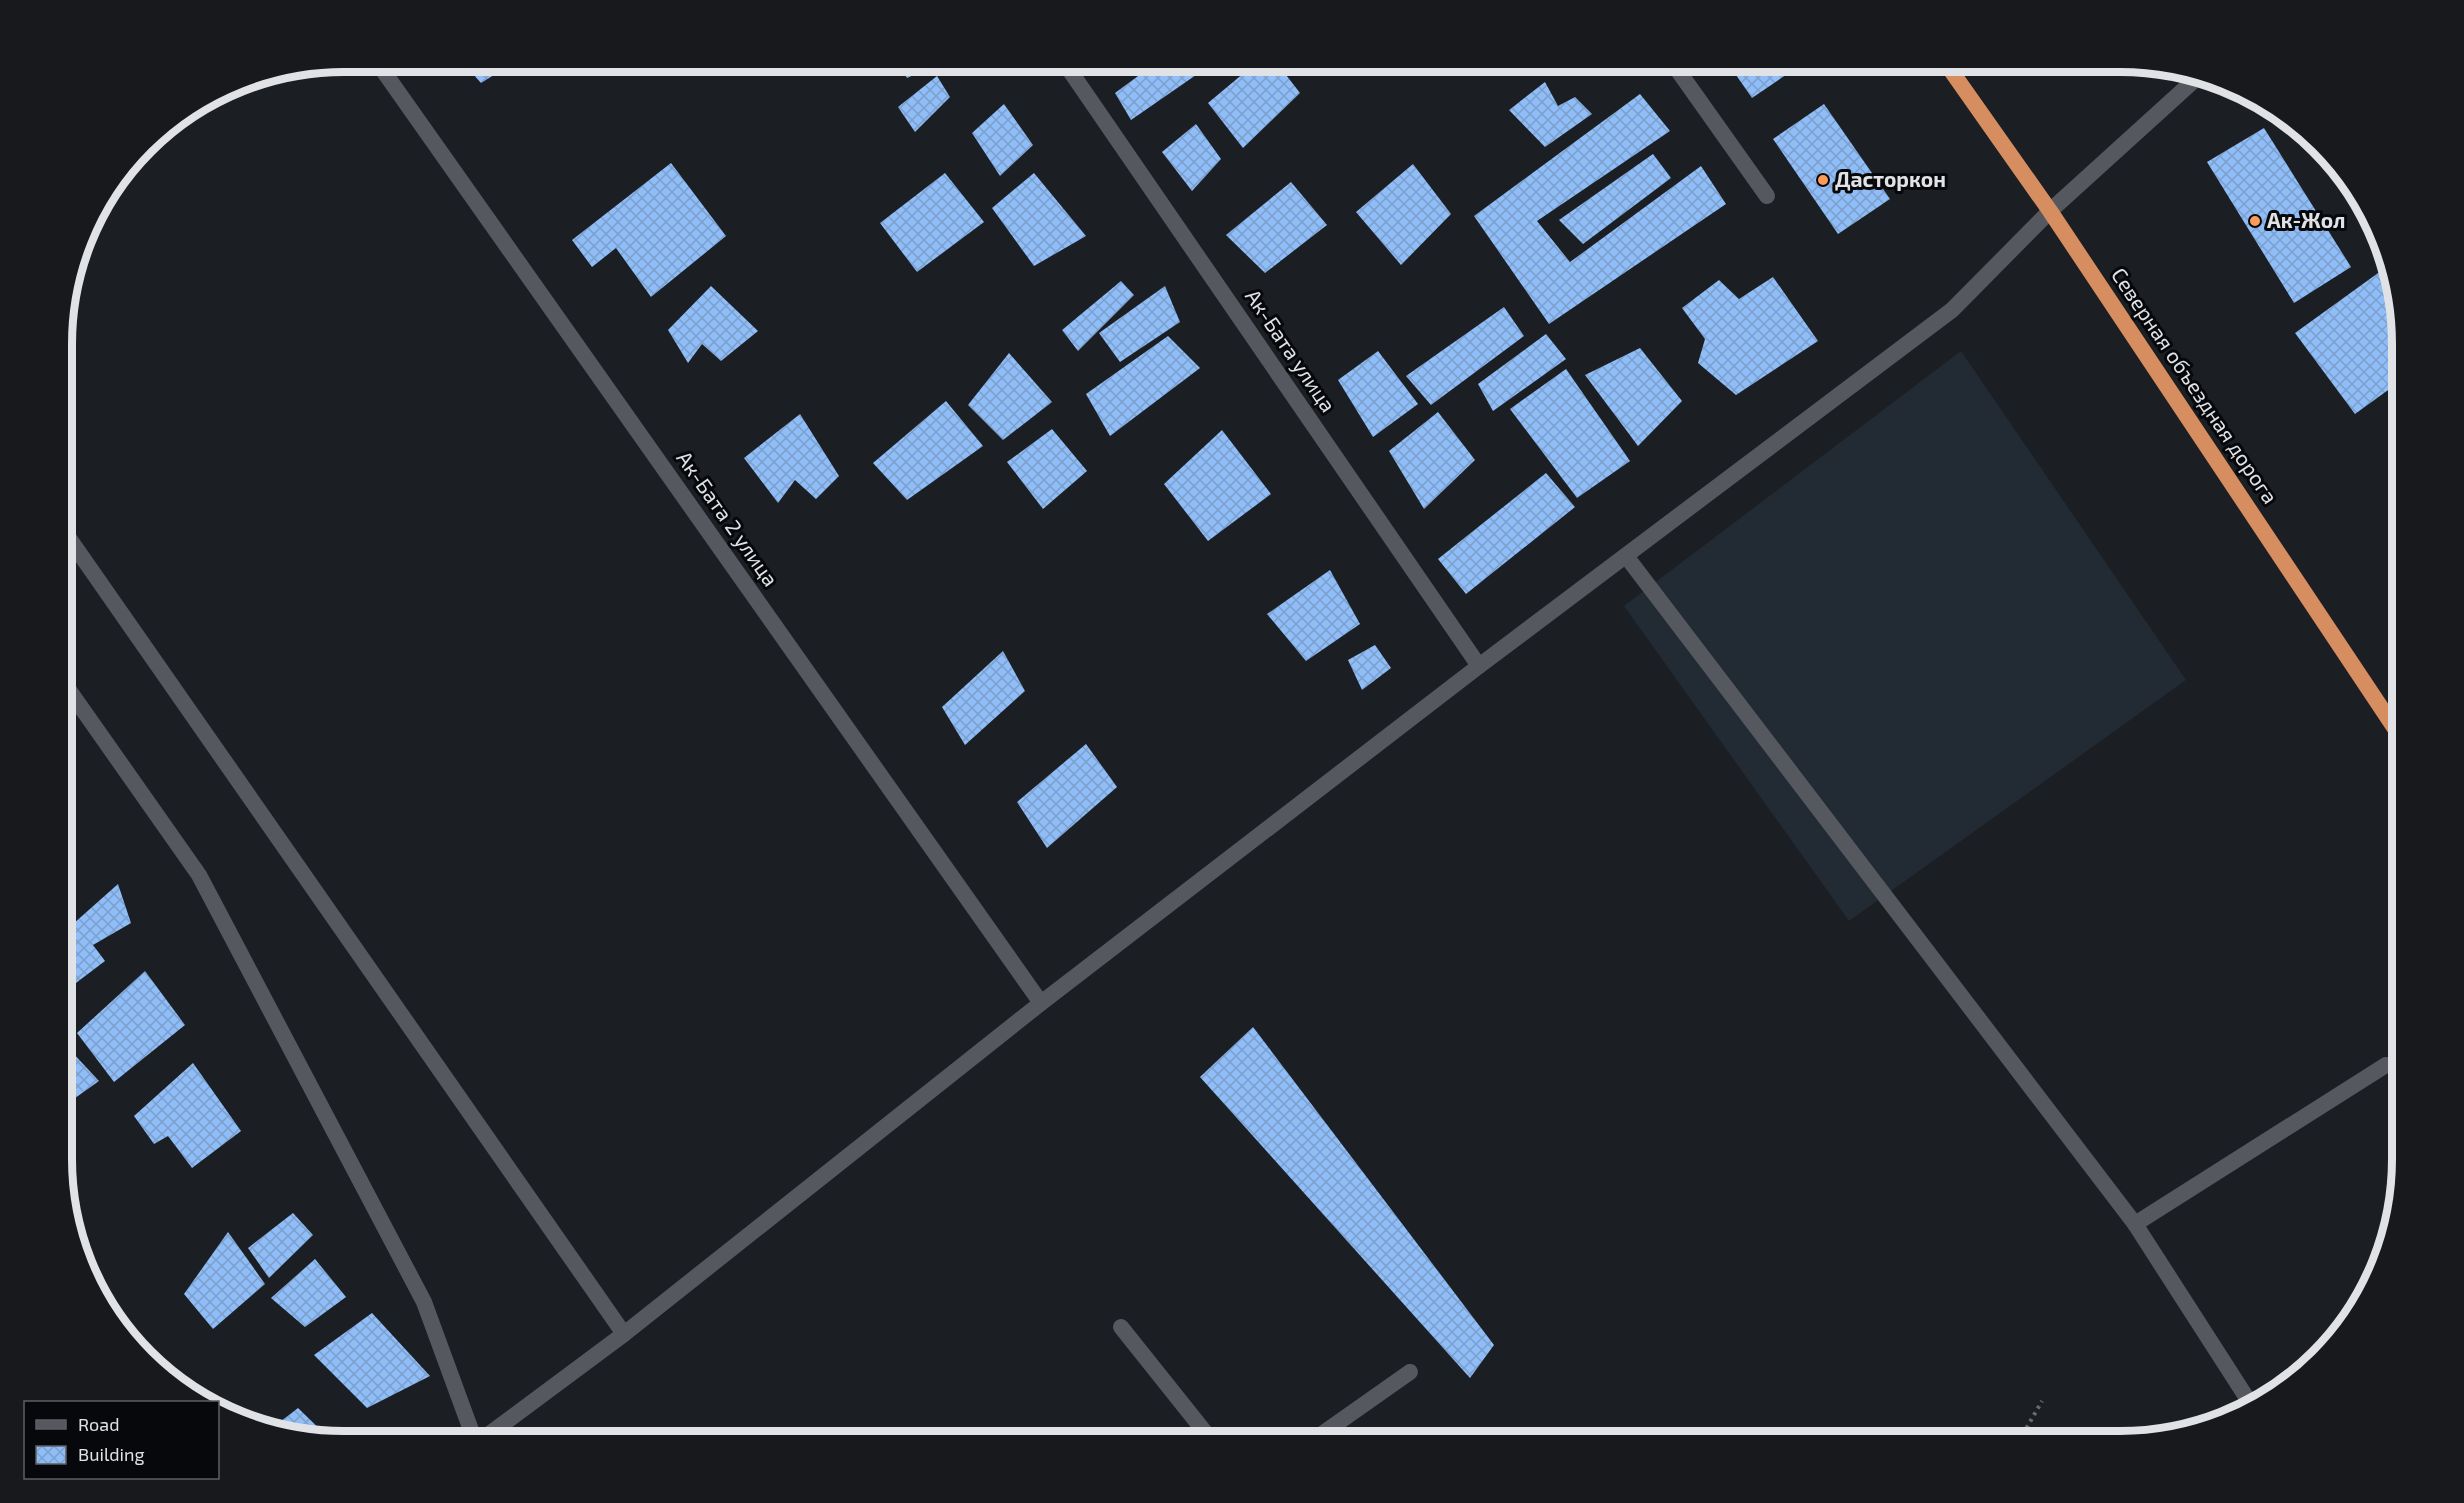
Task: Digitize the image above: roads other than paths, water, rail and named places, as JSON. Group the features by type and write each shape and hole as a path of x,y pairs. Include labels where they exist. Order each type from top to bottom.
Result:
{"highway":[{"name":"Северная объездная дорога","path":"1952,72 2049,211 2392,724"}],"street":[{"name":"Ак-Бата 2 улица","path":"384,72 1041,1003"},
{"name":"Ак-Бата улица","path":"1071,72 1479,666"},
{"path":"1679,72 1767,196"},
{"path":"495,1431 624,1334 1041,1003 1479,666 1952,310 2049,211 2193,81"},
{"path":"72,542 624,1334"},
{"path":"1626,556 2135,1224 2248,1399"},
{"path":"72,694 199,875 424,1302 471,1431"},
{"path":"2135,1224 2386,1065"},
{"path":"1121,1327 1204,1431"},
{"path":"1326,1431 1410,1372"}],"place":[{"name":"Дасторкон","path":"1823,180"},
{"name":"Ак-Жол","path":"2255,221"}]}
